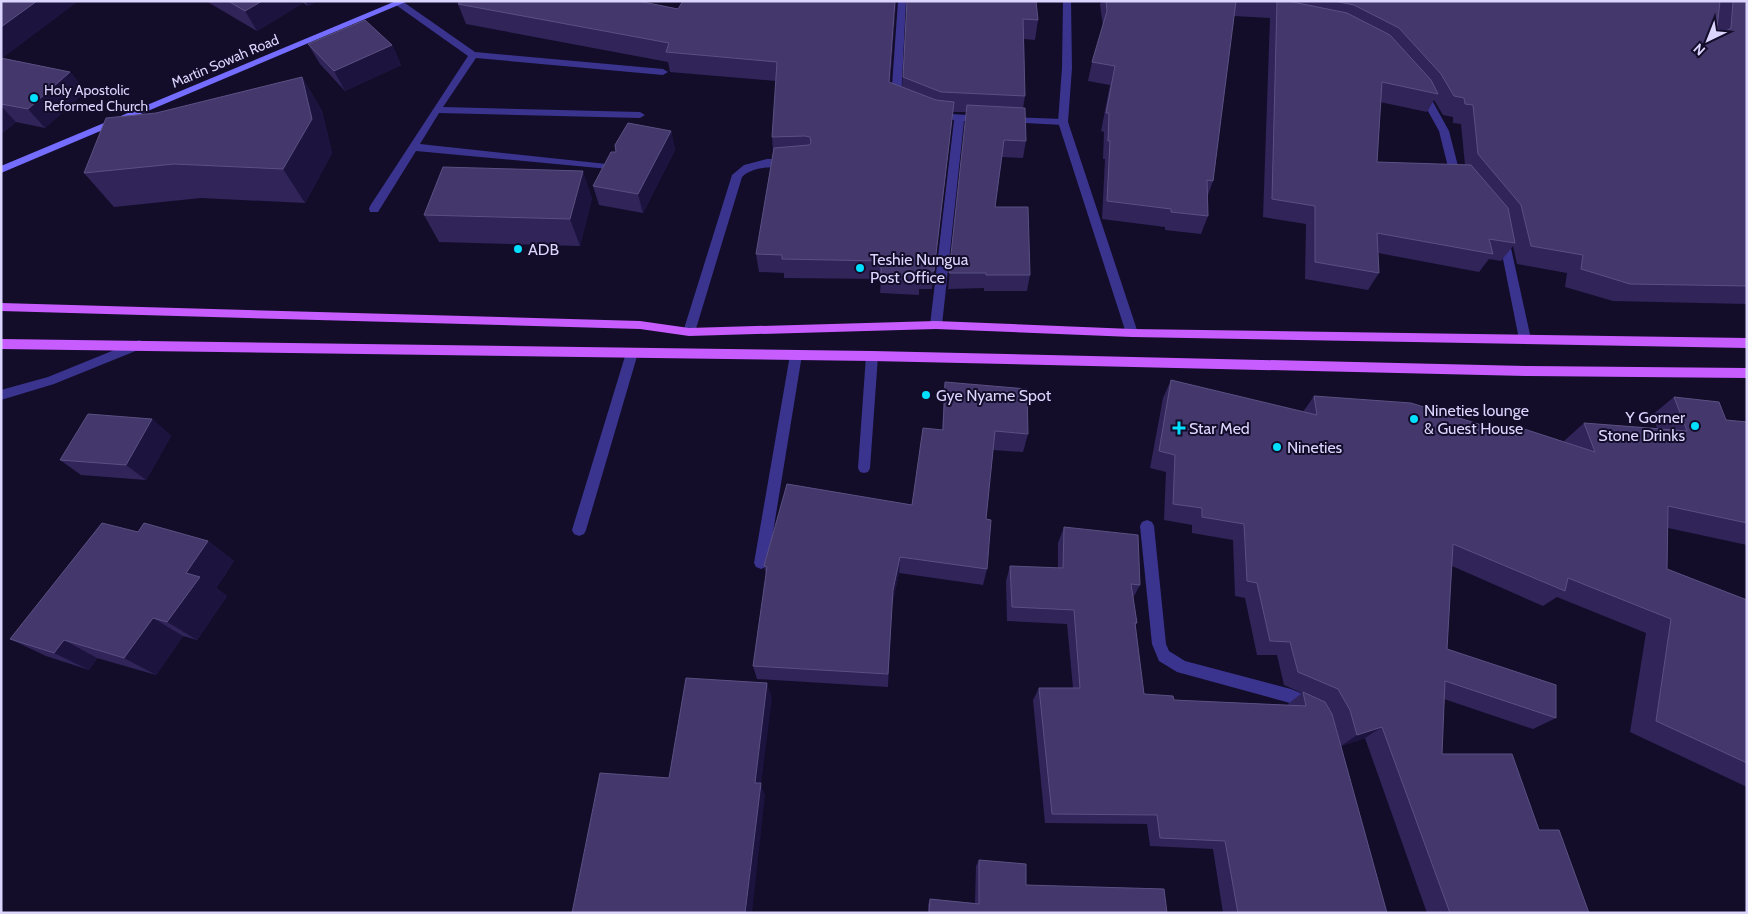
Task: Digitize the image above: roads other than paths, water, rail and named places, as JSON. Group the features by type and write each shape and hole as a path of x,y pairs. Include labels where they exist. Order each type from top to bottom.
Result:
{"main road":[{"path":"1,307 630,324 689,332 936,325 1132,333 1747,343"},
{"path":"1,344 632,352 1519,371 1747,373"}],"street":[{"path":"902,1 895,100 904,104"},
{"path":"1067,1 1067,68 1063,122 1132,333"},
{"path":"401,2 473,55 663,72"},
{"name":"Martin Sowah Road","path":"1,170 401,2"},
{"path":"374,209 473,55"},
{"path":"1417,84 1426,96 1444,131 1453,167 1470,187"},
{"path":"436,110 640,116"},
{"path":"930,114 959,118 1063,122"},
{"path":"936,325 959,118"},
{"path":"414,147 616,168"},
{"path":"689,332 737,175 752,164 797,161"},
{"path":"1500,224 1525,339"},
{"path":"1,394 50,382 139,345"},
{"path":"579,530 632,352"},
{"path":"761,563 796,355"},
{"path":"864,468 872,356"},
{"path":"1147,526 1159,644 1164,656 1182,667 1291,696 1316,706 1320,714"}],"place":[{"name":"Holy Apostolic Reformed Church","path":"34,98"},
{"name":"ADB","path":"518,249"},
{"name":"Teshie Nungua Post Office","path":"860,268"},
{"name":"Gye Nyame Spot","path":"926,395"},
{"name":"Nineties lounge & Guest House","path":"1414,419"},
{"name":"Y Gorner Stone Drinks","path":"1695,426"},
{"name":"Star Med","path":"1179,428"},
{"name":"Nineties","path":"1277,447"}]}
